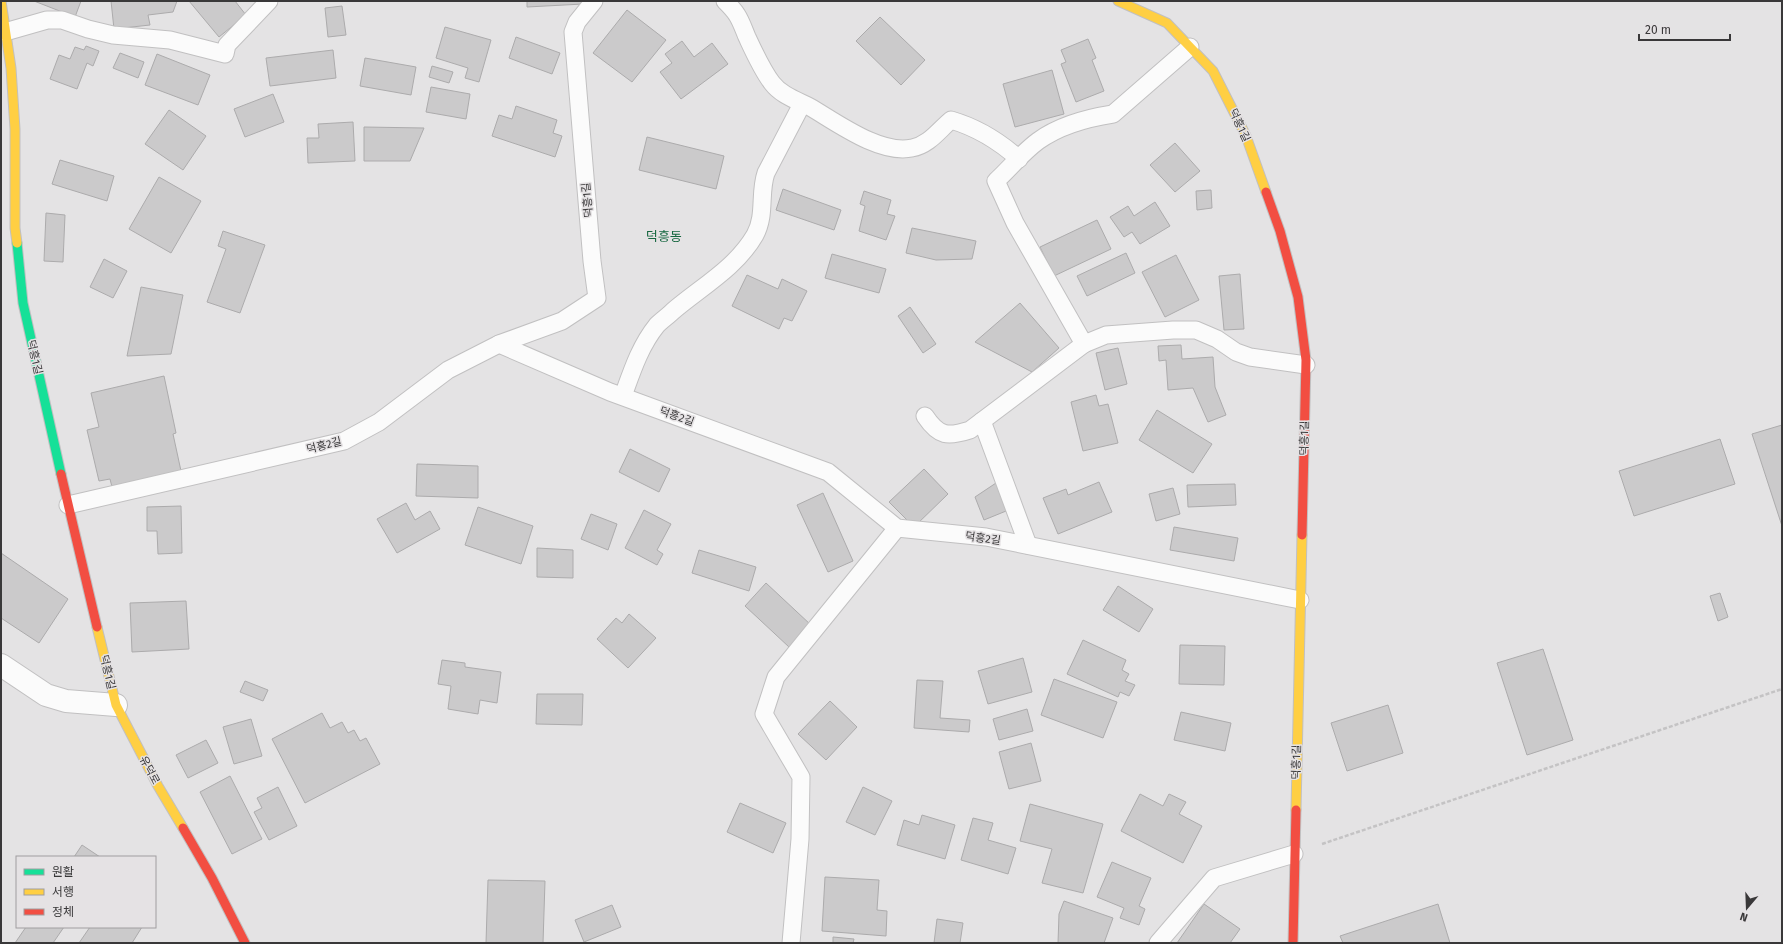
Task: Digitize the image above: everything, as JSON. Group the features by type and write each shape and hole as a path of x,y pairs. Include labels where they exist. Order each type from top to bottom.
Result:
{"street":[{"name":"덕흥1길","path":"1,1 13,91 15,129 15,228 23,303 68,505 116,705"},
{"name":"덕흥1길","path":"1118,1 1167,23 1213,71 1246,136 1280,231 1298,298 1306,365 1292,943"},
{"path":"1,665 46,695 66,701 116,705"},
{"name":"유덕로","path":"116,705 158,786 212,878 245,943"}],"lane":[{"path":"5,32 47,20 62,20 88,29 113,35 170,40 225,54 227,45 269,1"},
{"name":"덕흥1길","path":"499,344 562,321 596,298 573,32 577,22 594,1"},
{"path":"725,1 737,15 749,41 772,83 785,95 846,129 865,139 889,147 903,149 913,148 927,142 951,120 965,124 1019,158"},
{"path":"1084,344 1015,223 996,181 1039,140 1068,124 1113,114 1190,47"},
{"path":"623,396 636,360 657,325 682,303 720,274 743,251 755,235 761,221 763,182 766,173 802,104"},
{"path":"925,416 933,428 941,433 955,435 970,430 1084,344 1106,335 1173,330 1196,330 1217,339 1236,352 1250,357 1306,365"},
{"name":"덕흥2길","path":"68,505 344,441 379,422 448,370 499,344 623,396 828,472 896,528 986,537 1300,600"},
{"path":"982,421 1028,546"},
{"path":"791,943 800,839 801,777 764,714 776,678 896,528"},
{"path":"1158,943 1214,878 1294,854"}],"path":[{"path":"1294,854 1782,689"}],"building":[{"path":"34,1 81,1 75,17"},
{"path":"111,1 177,1 173,12 148,15 150,25 114,29"},
{"path":"189,1 235,1 246,15 219,37"},
{"path":"527,1 583,1 583,4 527,7"},
{"path":"342,6 346,35 328,37 325,8"},
{"path":"627,10 666,40 632,82 593,53"},
{"path":"880,17 925,60 901,85 856,41"},
{"path":"445,27 491,40 479,82 465,78 468,68 436,58"},
{"path":"516,37 560,53 552,74 509,58"},
{"path":"1088,39 1096,58 1092,60 1104,91 1076,102 1061,64 1066,62 1061,50"},
{"path":"682,41 694,57 712,43 728,64 681,99 660,72 672,63 665,54"},
{"path":"86,46 99,51 93,66 87,63 77,89 50,79 59,55 70,59 75,47 84,50"},
{"path":"333,50 336,78 270,86 266,58"},
{"path":"120,53 144,62 138,78 113,68"},
{"path":"157,54 210,75 198,105 145,85"},
{"path":"365,58 416,67 411,95 360,86"},
{"path":"432,66 453,72 449,83 429,77"},
{"path":"1052,70 1064,114 1015,127 1003,84"},
{"path":"431,87 470,94 466,119 426,112"},
{"path":"273,94 284,122 245,137 234,109"},
{"path":"516,106 557,120 553,133 562,136 555,157 492,136 499,115 512,119"},
{"path":"169,110 206,136 183,170 145,144"},
{"path":"353,122 355,161 308,163 307,138 319,138 318,124"},
{"path":"364,127 424,128 410,161 364,161"},
{"path":"647,137 724,156 716,189 639,170"},
{"path":"1175,143 1200,171 1175,192 1150,165"},
{"path":"60,160 114,176 107,201 52,184"},
{"path":"159,177 201,201 171,253 129,229"},
{"path":"783,189 841,210 834,230 776,210"},
{"path":"1211,190 1212,208 1197,210 1196,191"},
{"path":"864,191 891,200 887,214 895,216 886,240 859,231 865,206 860,204"},
{"path":"1155,202 1170,226 1140,244 1132,232 1124,237 1110,217 1128,206 1134,216"},
{"path":"46,213 65,215 63,262 44,261"},
{"path":"1097,220 1111,249 1054,276 1040,247"},
{"path":"912,228 976,241 972,259 936,260 906,253"},
{"path":"223,231 265,245 240,313 207,302 226,249 218,246"},
{"path":"1126,253 1135,273 1087,296 1077,276"},
{"path":"832,254 886,269 879,293 825,278"},
{"path":"1176,255 1199,300 1165,317 1142,272"},
{"path":"104,259 127,271 113,298 90,287"},
{"path":"1240,274 1244,329 1224,330 1219,276"},
{"path":"747,275 778,289 782,279 807,291 792,321 784,318 779,329 732,306"},
{"path":"141,287 183,295 171,354 127,356"},
{"path":"1020,303 1059,348 1032,372 975,342"},
{"path":"910,307 936,344 923,353 898,316"},
{"path":"1181,345 1182,359 1213,357 1215,387 1226,415 1208,422 1193,388 1168,390 1166,360 1159,361 1158,346"},
{"path":"1118,348 1127,384 1105,390 1096,353"},
{"path":"164,376 176,433 173,434 181,471 112,487 110,479 99,481 87,430 99,427 91,393"},
{"path":"1096,395 1099,406 1108,404 1118,443 1083,451 1071,402"},
{"path":"1157,410 1212,444 1193,473 1139,440"},
{"path":"1782,425 1782,526 1752,434"},
{"path":"1720,439 1735,484 1634,516 1619,471"},
{"path":"630,449 670,469 659,492 619,472"},
{"path":"417,464 478,466 478,498 416,496"},
{"path":"924,469 948,494 914,527 889,502"},
{"path":"999,481 1011,509 984,520 975,497"},
{"path":"1099,482 1112,512 1058,534 1043,498 1066,489 1068,495"},
{"path":"1235,484 1236,505 1188,507 1187,485"},
{"path":"1173,488 1180,514 1156,521 1149,494"},
{"path":"823,493 853,561 828,572 797,505"},
{"path":"406,503 415,520 430,511 440,529 397,553 377,519"},
{"path":"181,506 182,553 158,554 157,531 147,531 147,507"},
{"path":"478,507 533,526 521,564 465,545"},
{"path":"644,510 671,524 657,550 663,554 657,565 625,548"},
{"path":"591,514 617,524 608,550 581,539"},
{"path":"1174,527 1238,538 1234,561 1170,550"},
{"path":"537,548 573,550 573,578 537,577"},
{"path":"699,550 756,567 749,591 692,573"},
{"path":"1,553 68,599 39,643 1,618"},
{"path":"766,583 811,625 789,647 745,606"},
{"path":"1118,586 1153,609 1139,632 1103,610"},
{"path":"1720,593 1728,617 1718,621 1710,596"},
{"path":"186,601 189,649 132,652 130,603"},
{"path":"629,614 656,638 628,668 597,639 616,618 622,623"},
{"path":"1083,640 1126,660 1122,670 1129,674 1125,681 1135,685 1129,696 1120,692 1118,697 1067,674"},
{"path":"1180,645 1225,646 1224,685 1179,684"},
{"path":"1543,649 1573,740 1527,755 1497,663"},
{"path":"1023,658 1032,692 988,704 978,671"},
{"path":"442,660 465,663 465,667 501,672 497,703 480,700 478,714 448,709 451,686 438,684"},
{"path":"1054,679 1117,702 1103,738 1041,715"},
{"path":"917,680 943,681 940,718 970,720 969,732 914,728"},
{"path":"245,681 268,690 263,701 240,692"},
{"path":"537,694 583,694 582,725 536,724"},
{"path":"830,701 857,727 826,760 798,734"},
{"path":"1388,705 1403,753 1347,771 1331,723"},
{"path":"1027,709 1033,731 999,740 993,719"},
{"path":"1181,712 1231,723 1225,751 1174,740"},
{"path":"322,713 330,728 342,722 348,733 354,730 360,741 366,738 380,764 305,803 272,739"},
{"path":"251,719 262,756 234,764 223,727"},
{"path":"206,740 218,763 188,778 176,755"},
{"path":"1031,743 1041,781 1009,789 999,752"},
{"path":"230,776 262,839 232,854 200,792"},
{"path":"278,787 297,826 269,840 254,812 262,808 257,798"},
{"path":"863,787 892,801 875,835 846,822"},
{"path":"1140,794 1163,806 1169,794 1186,802 1179,814 1202,826 1183,863 1121,831"},
{"path":"740,803 786,823 773,853 727,832"},
{"path":"1030,804 1103,824 1083,893 1042,883 1052,849 1020,841"},
{"path":"922,815 955,825 945,859 897,845 904,820 919,825"},
{"path":"973,818 993,823 988,840 1016,848 1008,874 961,860"},
{"path":"82,845 98,856 75,856"},
{"path":"1112,862 1151,878 1139,906 1145,909 1139,925 1120,918 1124,908 1097,897"},
{"path":"825,877 879,880 877,910 887,911 886,936 822,931"},
{"path":"488,880 545,881 543,943 486,943"},
{"path":"1064,901 1113,918 1104,943 1058,943 1059,914"},
{"path":"1204,904 1240,929 1230,943 1177,943"},
{"path":"1438,904 1450,943 1343,943 1340,936"},
{"path":"612,905 621,927 584,942 575,920"},
{"path":"937,919 963,923 960,943 934,943"},
{"path":"25,928 63,928 53,943 15,943"},
{"path":"89,928 141,928 132,943 79,943"},
{"path":"833,937 854,939 853,943 833,943"}],"traffic: fast":[{"path":"17,243 23,303 61,474"}],"traffic: slow":[{"path":"1,1 11,68 15,129 15,228 17,243"},
{"path":"1118,1 1167,23 1213,71 1246,136 1266,192"},
{"path":"1296,810 1302,535"},
{"path":"97,627 116,705 158,786 183,828"}],"traffic: jam":[{"path":"1266,192 1280,231 1298,297 1306,360 1302,535"},
{"path":"61,474 97,627"},
{"path":"1293,943 1296,810"},
{"path":"183,828 212,878 245,943"}],"district":[{"name":"덕흥동","path":"664,236"}]}
